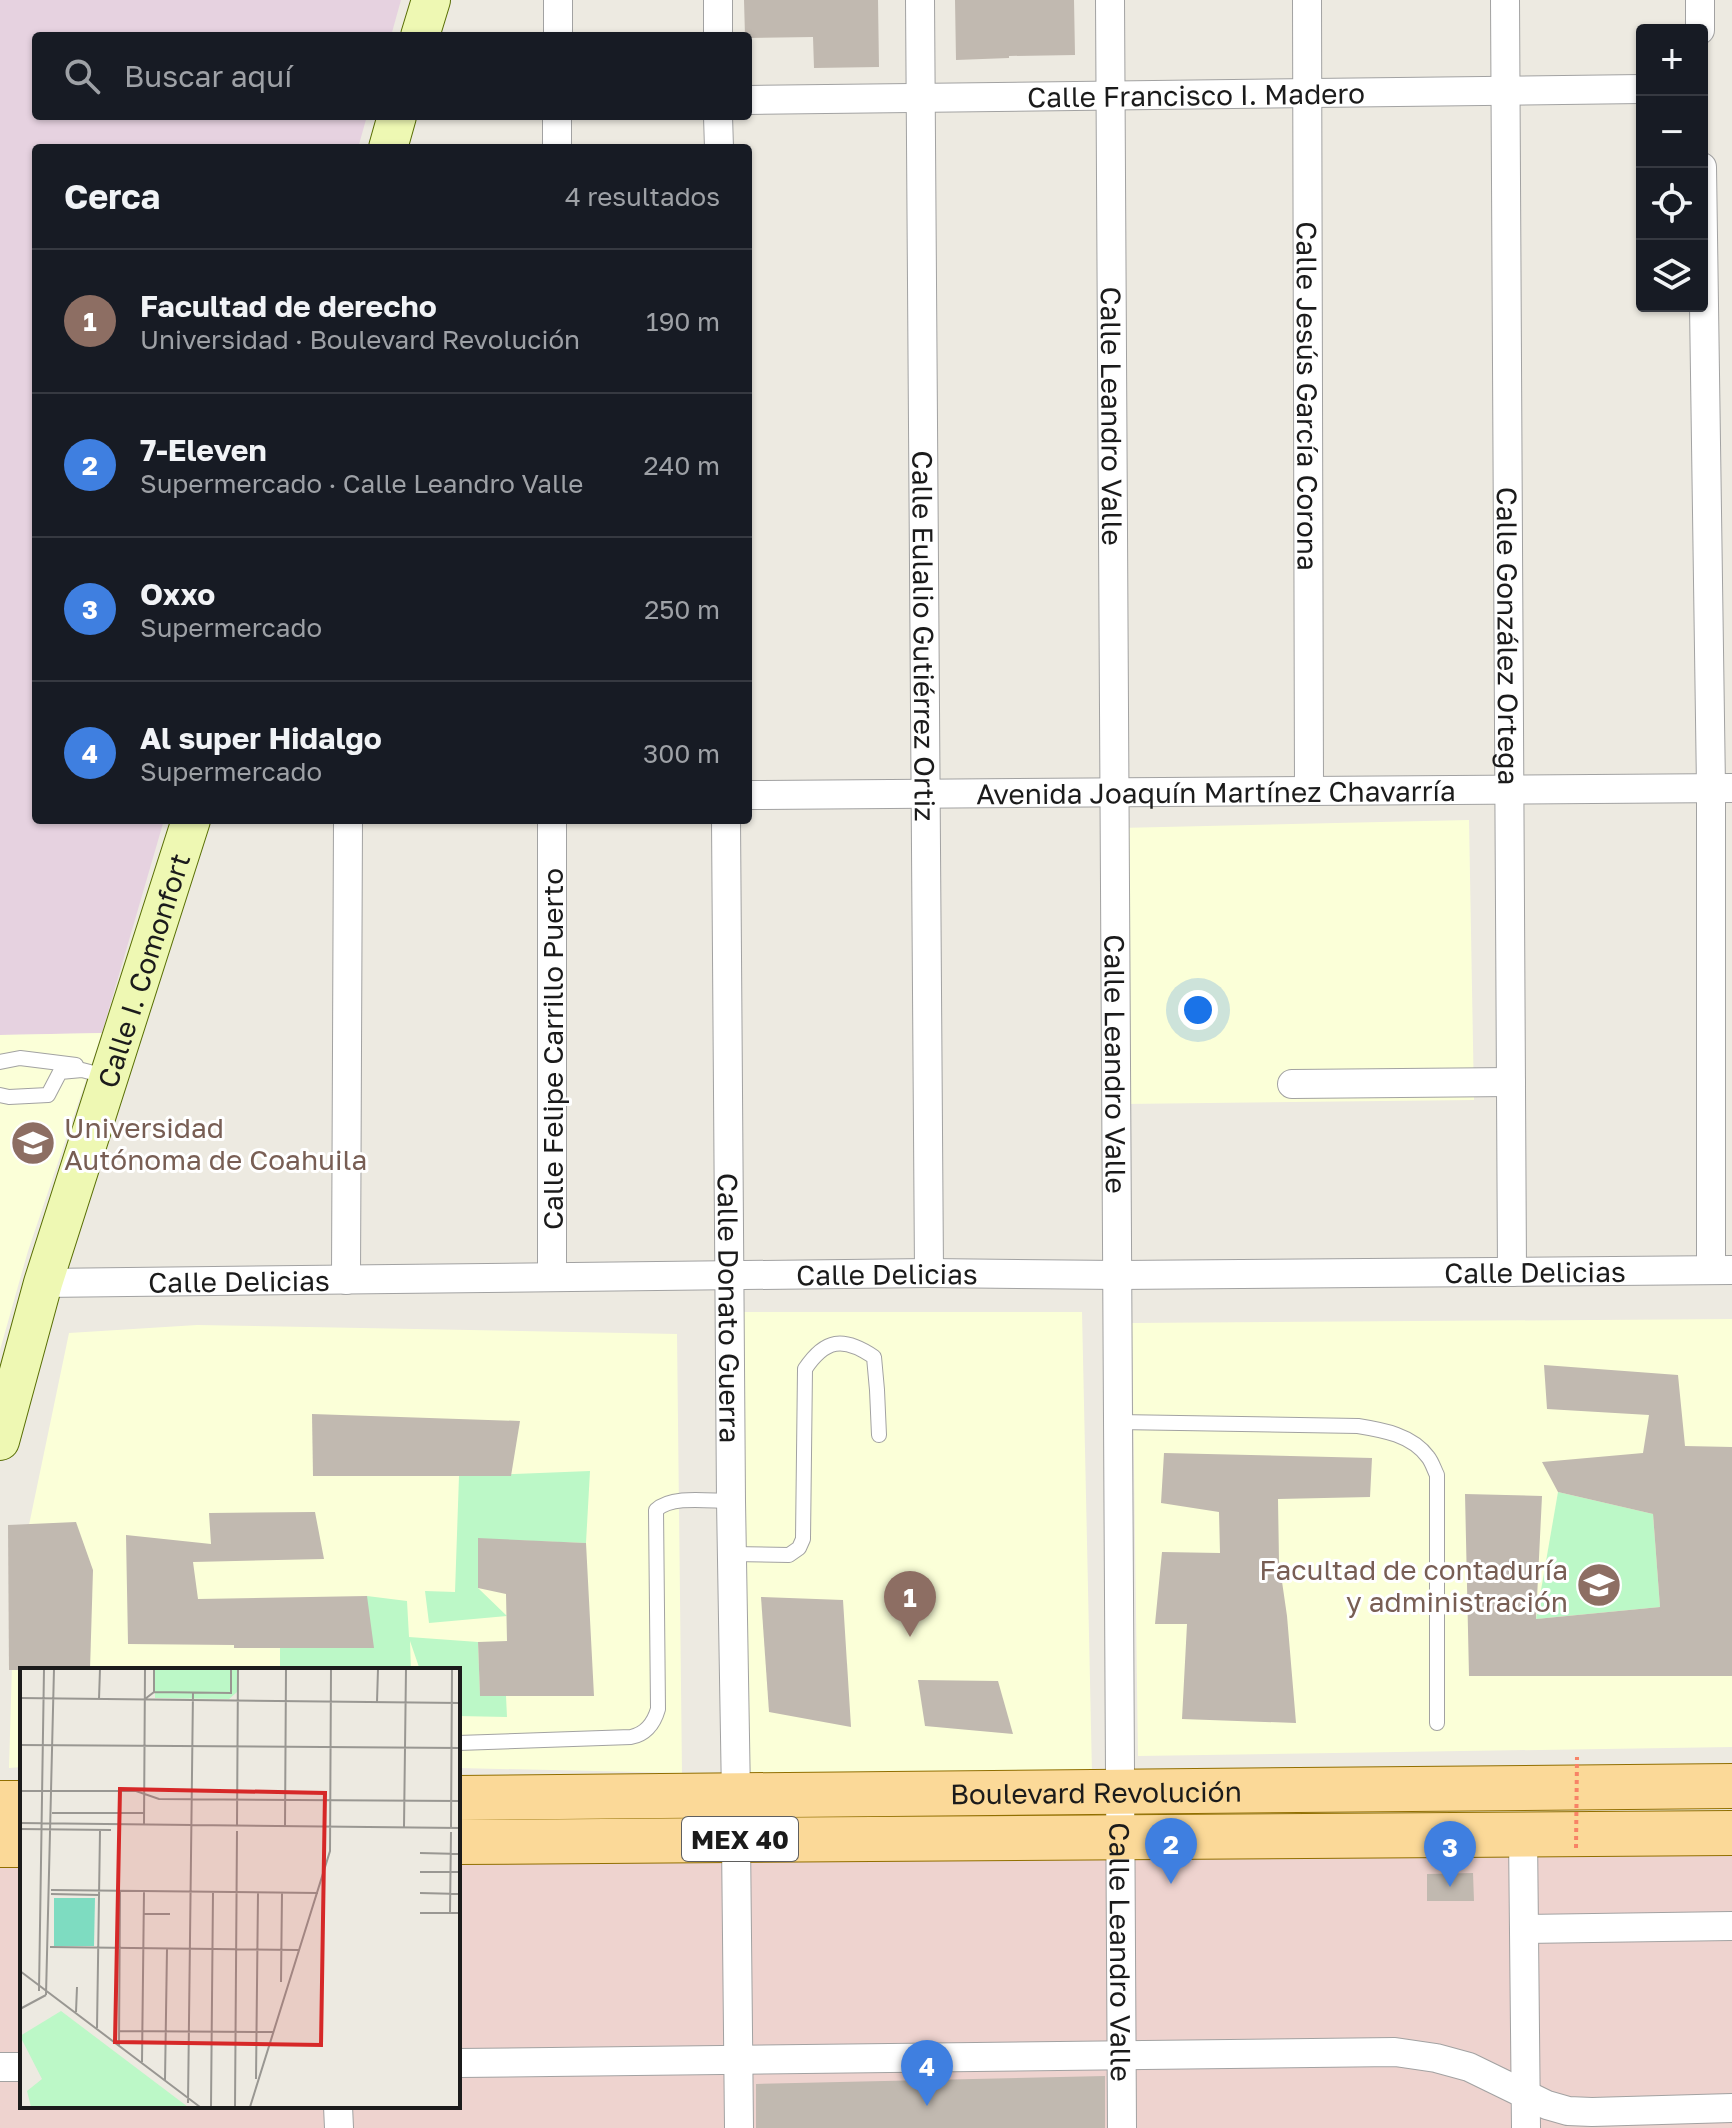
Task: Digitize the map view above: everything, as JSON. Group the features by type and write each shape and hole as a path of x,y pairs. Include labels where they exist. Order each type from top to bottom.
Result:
{"main road":[{"path":"421,32 431,0"},
{"path":"389,144 396,120"},
{"name":"Calle I. Comonfort","path":"0,1441 43,1283 190,824"},
{"name":"Boulevard Revolución","path":"460,1798 1732,1786"},
{"name":"MEX 40","path":"460,1842 1732,1833"}],"street":[{"path":"558,0 558,32"},
{"path":"718,0 718,32"},
{"name":"Calle Eulalio Gutiérrez Ortiz","path":"920,0 929,1273"},
{"name":"Calle Leandro Valle","path":"1110,0 1122,2128"},
{"name":"Calle Jesús García Corona","path":"1307,0 1309,791"},
{"name":"Calle González Ortega","path":"1505,0 1512,1272"},
{"path":"1700,0 1700,24"},
{"name":"Calle Francisco I. Madero","path":"752,100 1636,89"},
{"path":"557,120 557,144"},
{"path":"718,120 719,144"},
{"path":"1702,168 1722,788 1722,1270"},
{"name":"Avenida Joaquín Martínez Chavarría","path":"752,795 1722,788"},
{"path":"346,1280 348,824"},
{"name":"Calle Felipe Carrillo Puerto","path":"552,824 552,1277"},
{"name":"Calle Donato Guerra","path":"726,824 736,1795"},
{"path":"1292,1084 1511,1082"},
{"name":"Calle Delicias","path":"43,1283 929,1273 1118,1275 1722,1270"},
{"path":"1523,1834 1526,2128"},
{"path":"736,1840 739,2128"},
{"path":"1524,1929 1732,1926"},
{"path":"460,2063 1395,2052 1469,2067 1525,2095 1568,2111 1732,2108"},
{"path":"338,2108 339,2128"}],"lane":[{"path":"0,1062 20,1058 111,1073"},
{"path":"0,1095 48,1095 60,1072 82,1070 111,1073"},
{"path":"732,1554 789,1555 799,1548 803,1539 805,1369 815,1354 839,1343 860,1347 874,1357 879,1435"},
{"path":"1118,1422 1358,1426 1389,1431 1411,1442 1428,1457 1437,1475 1438,1503 1437,1723"},
{"path":"460,1743 631,1737 650,1727 658,1709 656,1510 672,1501 731,1501"}],"path":[{"path":"1576,1848 1577,1757"}],"shaded area":[{"path":"0,0 401,0 392,32 32,32 32,120 366,120 359,144 32,144 32,824 163,824 102,1033 0,1035"},
{"path":"1469,820 1474,1100 1124,1104 1119,828"},
{"name":"Universidad Autónoma de Coahuila","path":"102,1033 28,1251 0,1350 0,1035"},
{"path":"730,1312 1082,1312 1092,1773 732,1779"},
{"path":"1732,1319 1732,1747 1138,1756 1132,1323"},
{"path":"197,1325 677,1334 682,1773 460,1768 460,1668 20,1668 20,1767 9,1768 14,1597 69,1333"},
{"path":"1732,1816 1732,2128 0,2128 0,1837 20,1837 20,2108 460,2108 460,1832"}],"green space":[{"path":"590,1471 586,1543 478,1539 478,1588 507,1616 429,1623 425,1591 455,1592 459,1476"},
{"path":"1558,1492 1653,1514 1660,1607 1536,1619"},
{"path":"367,1596 407,1601 409,1637 478,1642 480,1695 506,1696 507,1717 460,1716 460,1668 419,1668 410,1641 411,1668 280,1668 280,1648"}],"building":[{"path":"744,0 878,0 879,67 814,68 813,37 752,38 752,32 745,32"},
{"path":"955,0 1074,0 1075,55 956,60"},
{"path":"1544,1365 1678,1375 1685,1446 1732,1447 1732,1676 1469,1676 1465,1494 1542,1496 1536,1619 1660,1607 1653,1514 1558,1492 1542,1462 1643,1453 1649,1415 1547,1409"},
{"path":"312,1414 520,1421 511,1476 313,1476"},
{"path":"1164,1453 1372,1458 1370,1497 1278,1499 1279,1561 1296,1723 1182,1719 1187,1624 1155,1624 1162,1552 1220,1553 1219,1512 1161,1503"},
{"path":"315,1512 324,1559 193,1562 198,1599 367,1596 374,1648 128,1644 126,1535 211,1544 209,1513"},
{"path":"76,1522 93,1570 90,1668 9,1670 8,1525"},
{"path":"478,1538 586,1543 594,1696 480,1696 478,1642 507,1641 506,1594 478,1588"},
{"path":"761,1597 843,1600 851,1727 769,1712"},
{"path":"918,1680 998,1681 1013,1734 925,1726"},
{"path":"1473,1873 1474,1901 1427,1901 1427,1874"},
{"path":"1105,2076 1105,2128 756,2128 756,2084"}],"place":[{"name":"Universidad Autónoma de Coahuila","path":"33,1143"},
{"name":"Facultad de contaduría y administración","path":"1599,1585"},
{"name":"Facultad de derecho","path":"910,1637"},
{"name":"7-Eleven","path":"1171,1884"},
{"name":"Oxxo","path":"1450,1887"},
{"name":"Al super Hidalgo","path":"927,2106"}]}
